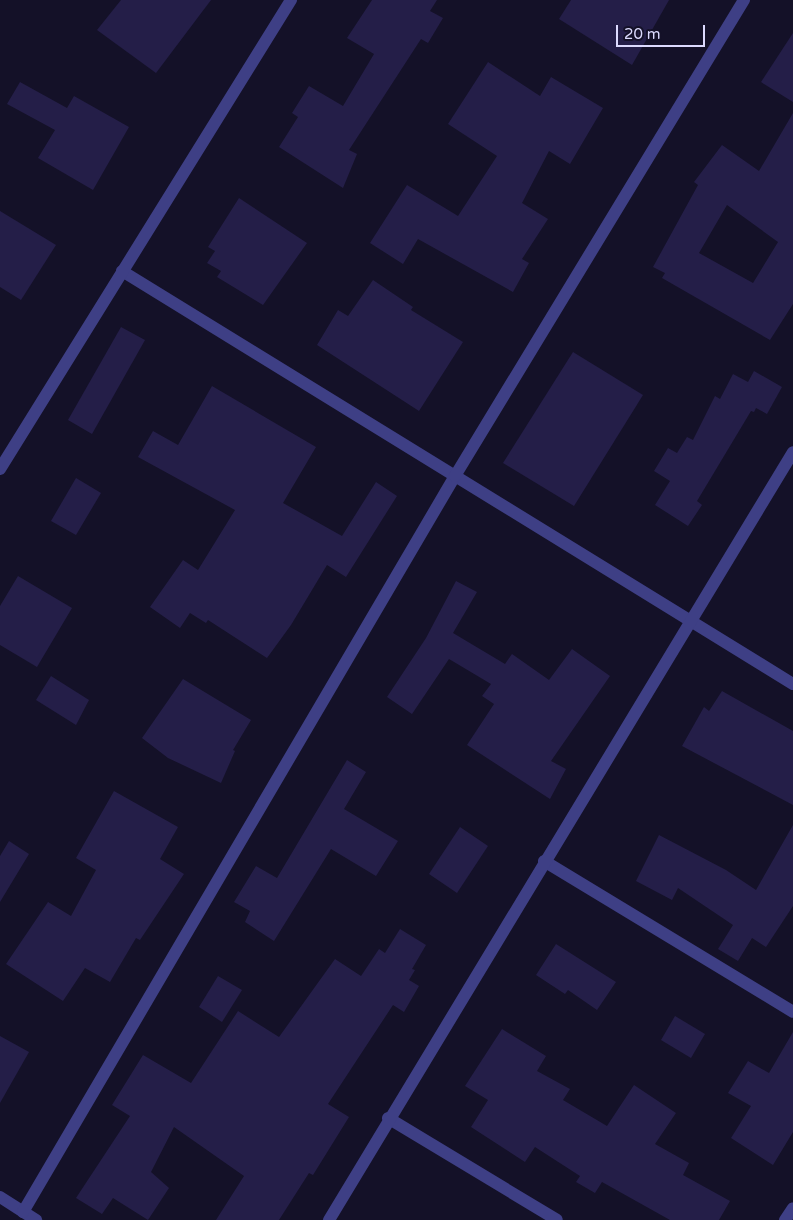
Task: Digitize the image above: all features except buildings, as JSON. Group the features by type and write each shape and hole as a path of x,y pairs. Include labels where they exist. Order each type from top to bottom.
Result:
{"street":[{"path":"0,469 291,0"},
{"path":"23,1212 455,476 744,0"},
{"path":"122,271 691,619 793,684"},
{"path":"328,1220 388,1118 793,452"},
{"path":"544,861 793,1012"},
{"path":"388,1118 557,1220"},
{"path":"0,1197 36,1220"},
{"path":"785,1220 793,1208"}]}
